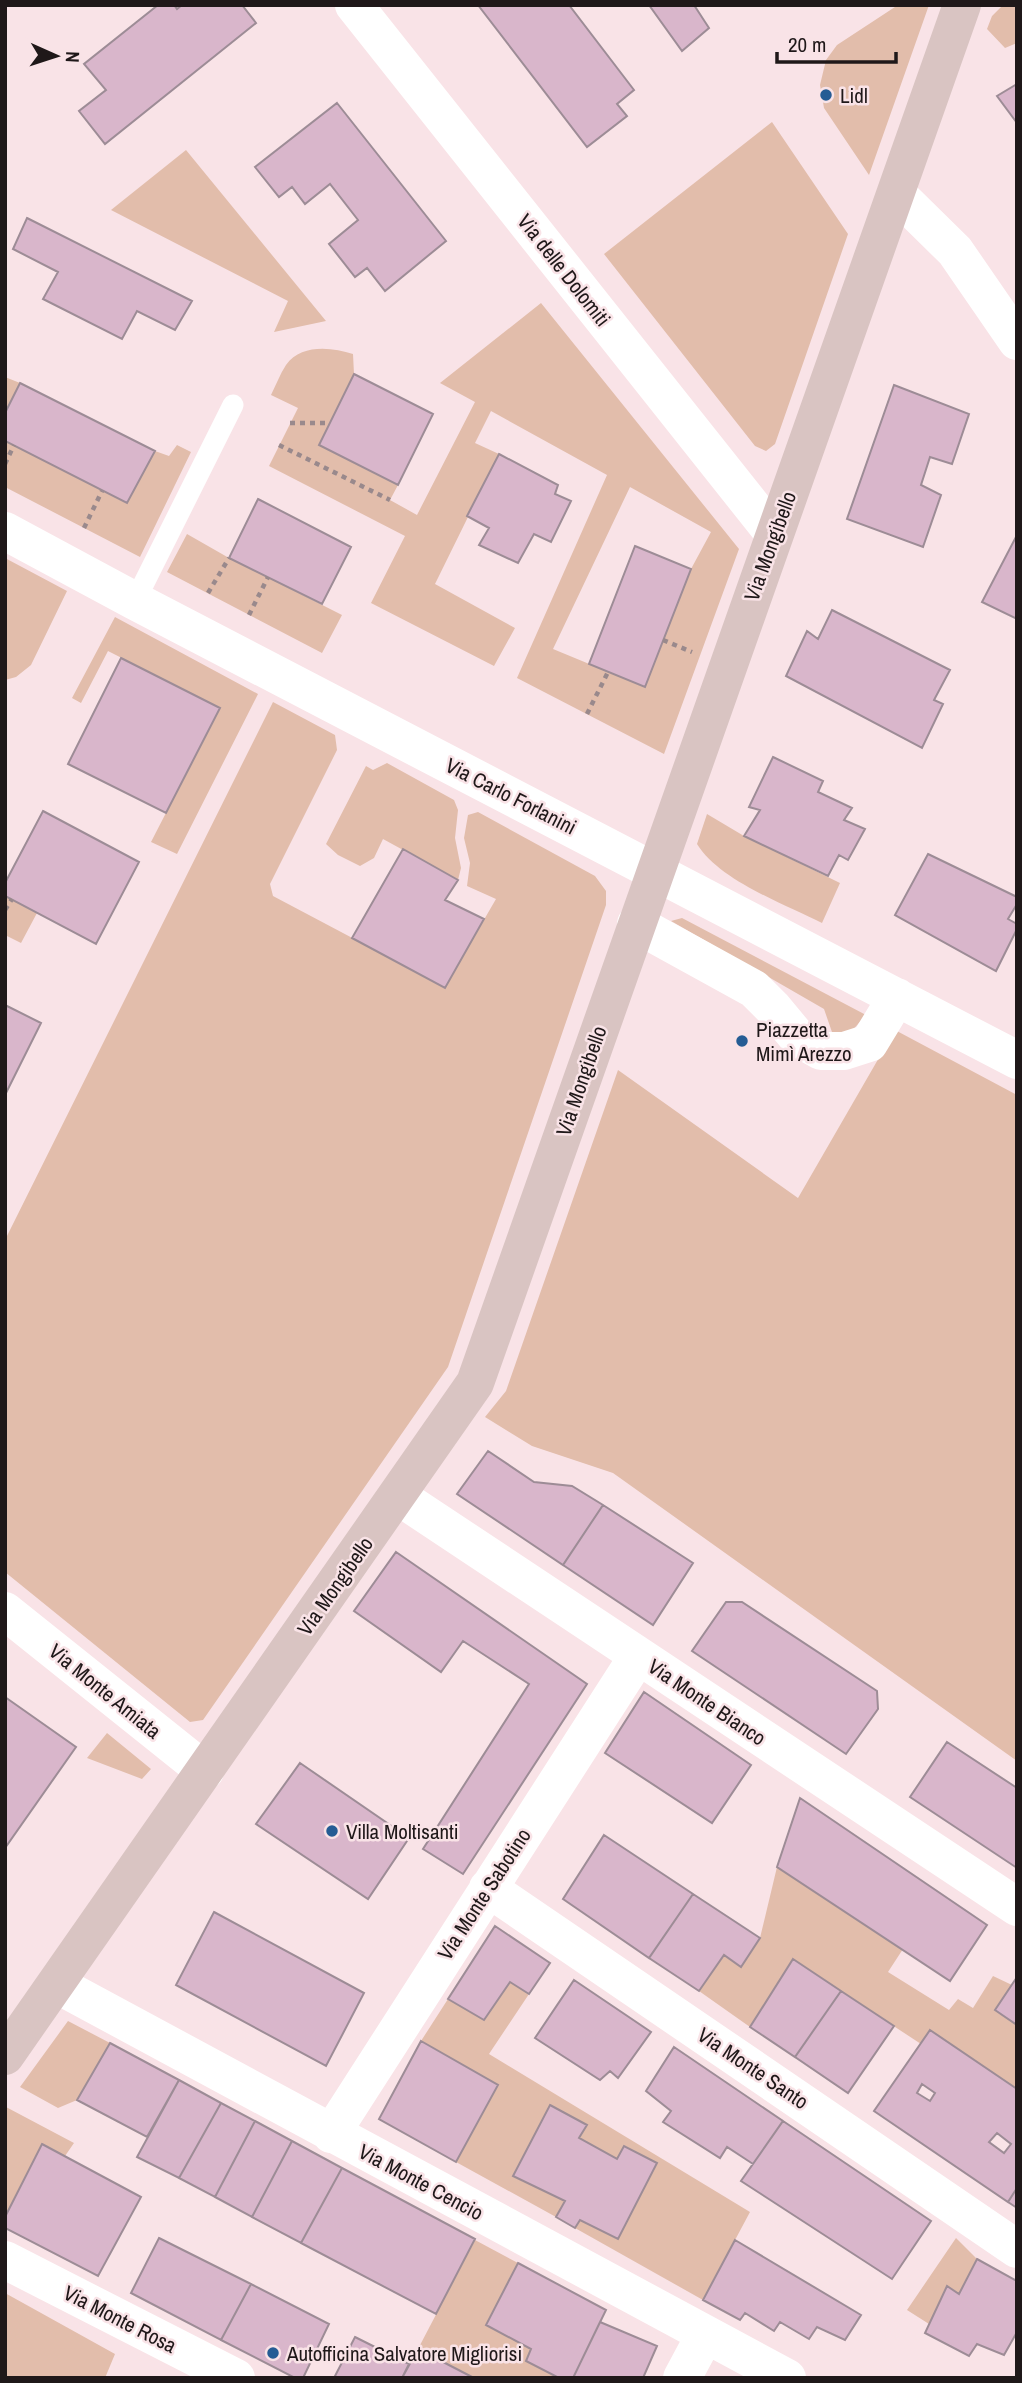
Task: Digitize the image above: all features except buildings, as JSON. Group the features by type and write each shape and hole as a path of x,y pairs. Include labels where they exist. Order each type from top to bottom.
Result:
{"street":[{"name":"Via delle Dolomiti","path":"354,5 774,534"},
{"name":"Via Mongibello","path":"5,2056 475,1382 962,5"},
{"path":"896,193 955,251 1017,341"},
{"name":"Via Carlo Forlanini","path":"5,531 1017,1060"},
{"path":"636,924 754,989 797,1038 821,1051 844,1051 869,1043 897,997"},
{"name":"Via Monte Bianco","path":"398,1496 1017,1907"},
{"name":"Via Monte Amiata","path":"5,1611 205,1771"},
{"name":"Via Monte Sabotino","path":"331,2134 638,1656"},
{"name":"Via Monte Santo","path":"488,1888 1017,2249"},
{"name":"Via Monte Cencio","path":"56,1984 787,2378"},
{"name":"Via Monte Rosa","path":"5,2260 236,2378"},
{"path":"682,2378 705,2336"}],"lane":[{"path":"135,601 233,405"}],"path":[{"path":"290,424 330,423"},
{"path":"5,464 14,445"},
{"path":"279,445 390,500"},
{"path":"84,528 102,491"},
{"path":"208,593 229,558"},
{"path":"249,615 268,577"},
{"path":"663,640 700,655"},
{"path":"587,714 608,672"},
{"path":"5,910 12,899"}],"shaded area":[{"path":"898,5 929,5 869,175 824,108 820,85 826,60 837,45"},
{"path":"1003,5 1017,5 1017,43 1005,48 987,29 992,16"},
{"path":"772,122 848,234 775,444 766,451 755,446 604,254"},
{"path":"186,150 326,321 274,332 288,301 111,210"},
{"path":"541,303 739,549 664,754 517,678 607,475 491,411 475,443 499,454 435,584 515,628 494,666 371,603 405,536 269,466 298,408 271,395 286,365 292,358 308,350 326,349 353,354 354,374 320,445 398,485 390,500 417,515 475,402 440,383","holes":["630,487 711,532 691,569 645,687 553,649"]},
{"path":"5,377 20,383 5,413"},
{"path":"5,441 127,503 155,451 169,456 177,445 191,452 140,557 5,487"},
{"path":"187,534 342,615 322,653 167,572"},
{"path":"5,558 67,591 31,665 16,677 5,680"},
{"path":"115,617 258,694 177,854 151,842 220,708 108,651 81,703 72,698"},
{"path":"273,702 335,735 337,750 270,884 273,896 445,987 496,899 467,886 470,863 464,838 468,815 478,812 595,876 606,891 606,905 448,1367 203,1720 190,1722 5,1572 5,1240"},
{"path":"387,763 454,800 458,810 455,838 461,868 458,880 383,839 374,858 360,866 338,855 326,844 366,766 373,770"},
{"path":"707,814 744,836 840,883 822,923 736,880 707,857 697,844"},
{"path":"5,896 37,913 21,943 5,935"},
{"path":"682,918 866,1015 851,1032 833,1035 824,1009 671,921"},
{"path":"895,1030 1017,1095 1017,1761 613,1473 532,1446 485,1417 506,1391 618,1070 798,1198"},
{"path":"107,1733 151,1769 142,1779 87,1758"},
{"path":"777,1867 903,1949 888,1972 949,2010 958,1999 973,2008 993,1976 1012,1985 995,2010 1017,2025 1017,2089 930,2031 921,2044 793,1960 750,2027 699,1991 724,1955 760,1938"},
{"path":"510,1982 529,1994 489,2054 750,2212 703,2300 575,2228 580,2220 618,2239 656,2163 625,2146 617,2159 579,2138 586,2125 550,2105 513,2176 565,2201 556,2217 456,2162 497,2085 421,2041 448,1999 484,2020"},
{"path":"68,2021 110,2043 77,2100 58,2108 20,2087"},
{"path":"6,2107 74,2143 65,2156 42,2144 5,2217"},
{"path":"956,2238 977,2259 959,2294 947,2287 929,2324 907,2310"},
{"path":"475,2240 518,2263 486,2325 531,2349 527,2361 559,2378 474,2378 418,2349"},
{"path":"5,2293 115,2354 105,2378 5,2378"}],"place":[{"name":"Lidl","path":"826,95"},
{"name":"Piazzetta Mimì Arezzo","path":"742,1041"},
{"name":"Villa Moltisanti","path":"332,1831"},
{"name":"Autofficina Salvatore Migliorisi","path":"273,2353"}]}
